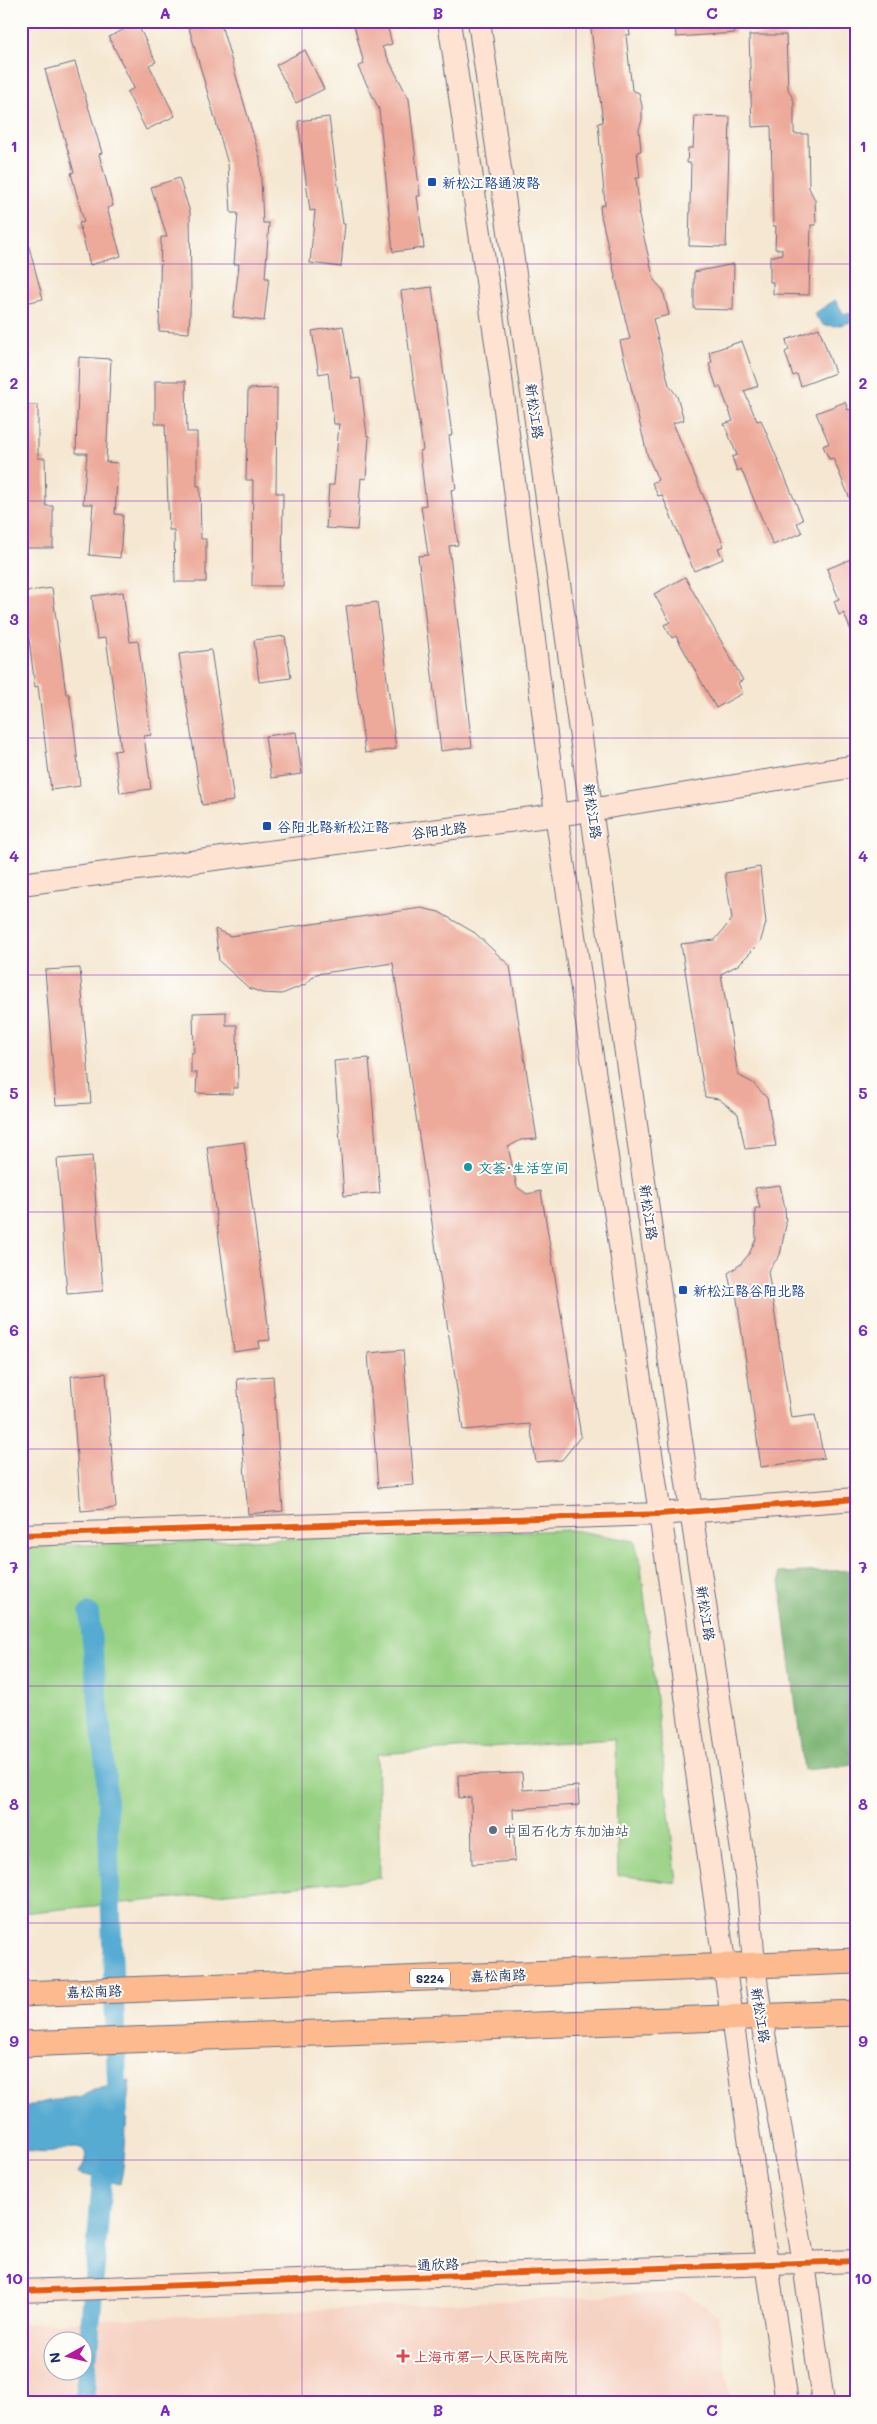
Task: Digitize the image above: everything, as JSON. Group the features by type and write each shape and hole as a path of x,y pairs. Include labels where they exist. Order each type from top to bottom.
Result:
{"main road":[{"path":"449,21 500,370 556,814 660,1514 723,1966 787,2403"},
{"name":"新松江路","path":"479,21 691,1512 748,1891 754,1965 761,2016 804,2263 823,2403"},
{"name":"谷阳北路","path":"21,884 592,809 856,766"},
{"path":"21,1535 660,1514 856,1499"},
{"name":"嘉松南路","path":"21,1994 856,1961"},
{"path":"21,2044 96,2043 154,2039 856,2013"},
{"name":"通欣路","path":"21,2291 856,2261"}],"shaded area":[{"name":"上海市第一人民医院南院","path":"686,2292 718,2316 731,2403 21,2403 21,2324"}],"green space":[{"path":"572,1530 634,1541 640,1559 677,1883 618,1875 615,1739 377,1754 380,1878 21,1913 21,1547"},
{"path":"856,1570 856,1765 804,1770 779,1573"}],"water":[{"path":"835,300 844,314 856,313 856,321 835,326 823,325 814,314"},
{"path":"130,2081 120,2184 78,2173 86,2158 84,2150 81,2148 72,2147 49,2153 21,2151 21,2108 48,2101 82,2096 94,2090"}],"building":[{"path":"187,21 220,21 260,158 263,223 269,223 265,278 269,278 264,321 233,317 239,264 234,264 238,213 231,213 228,164"},
{"path":"353,21 386,21 392,44 382,47 409,99 420,196 417,196 424,248 393,252 379,109 358,67 364,64"},
{"path":"590,21 628,21 630,35 626,35 632,90 639,93 642,106 642,120 639,129 641,151 637,152 640,178 636,178 640,212 638,212 654,280 663,290 669,315 653,319 669,385 677,396 684,420 673,423 724,546 718,548 723,559 694,571 662,495 658,496 652,483 658,480 647,454 620,341 630,339 601,216 600,206 605,205 598,123 603,122"},
{"path":"675,21 734,21 735,33 676,37"},
{"path":"137,23 156,62 149,65 175,116 146,130 127,92 134,88 109,37"},
{"path":"749,35 786,35 788,89 794,101 794,134 808,134 809,188 815,200 816,225 811,225 809,295 773,294 773,282 770,282 770,257 782,254 782,249 775,249 776,226 773,226 771,126 752,127"},
{"path":"305,50 324,89 296,103 276,65"},
{"path":"75,62 102,153 99,154 113,206 107,208 121,256 90,265 79,223 84,222 71,173 74,172 45,70"},
{"path":"695,116 730,117 726,247 689,246 691,163 687,163 688,148 693,148"},
{"path":"329,117 343,224 345,224 341,267 310,263 315,210 310,211 298,121"},
{"path":"179,178 190,212 191,289 189,333 159,331 161,237 167,237 151,187"},
{"path":"21,236 26,236 43,299 21,304"},
{"path":"734,264 733,310 694,309 694,272"},
{"path":"432,287 452,435 449,436 456,489 451,490 458,545 449,546 472,747 441,751 418,556 428,555 421,506 426,505 420,451 423,450 401,291"},
{"path":"343,326 352,379 360,378 367,436 369,436 366,479 361,478 357,530 326,528 329,485 334,485 339,424 334,424 328,372 319,374 312,331"},
{"path":"819,328 835,373 801,386 797,374 793,376 785,352 789,350 786,340"},
{"path":"742,341 758,386 744,391 757,421 761,420 803,520 797,523 802,533 773,545 741,469 737,471 732,457 737,455 724,424 733,421 720,386 717,388 709,364 712,362 709,352"},
{"path":"79,357 111,359 106,462 118,463 115,514 123,515 120,558 89,555 93,504 83,504 87,453 76,453"},
{"path":"155,381 186,381 187,432 197,432 197,486 200,486 201,539 206,539 206,582 175,582 174,530 169,530 165,424 155,424"},
{"path":"277,388 276,493 283,493 282,586 252,586 253,480 246,480 248,389"},
{"path":"845,402 848,410 852,409 856,417 855,511 833,458 829,459 823,446 829,443 816,413"},
{"path":"21,405 38,405 38,458 45,458 46,506 53,506 53,548 24,548"},
{"path":"856,557 855,641 844,613 839,615 834,601 839,599 827,569"},
{"path":"685,577 743,680 738,683 743,693 716,708 676,636 672,638 664,625 670,622 654,594"},
{"path":"52,588 66,694 69,694 75,735 80,786 51,790 38,686 35,687 23,592"},
{"path":"123,592 130,642 138,641 151,735 144,736 151,789 120,793 114,751 121,750 106,638 97,639 92,596"},
{"path":"377,602 396,749 365,753 346,606"},
{"path":"285,636 291,678 259,682 254,640"},
{"path":"211,650 234,801 202,805 179,654"},
{"path":"296,732 302,774 271,778 265,736"},
{"path":"760,867 766,923 760,943 738,965 721,974 738,1075 753,1083 767,1098 776,1146 745,1149 738,1114 719,1099 705,1097 681,944 715,940 732,919 725,873"},
{"name":"文荟·生活空间","path":"421,908 439,912 475,933 510,966 537,1139 521,1140 508,1147 517,1187 527,1194 541,1191 581,1436 562,1460 536,1462 530,1424 463,1430 393,963 316,974 306,984 282,994 262,993 249,988 219,961 215,929 230,936"},
{"path":"80,968 91,1103 56,1105 45,970"},
{"path":"226,1012 226,1025 237,1025 238,1088 233,1088 233,1094 196,1093 197,1073 191,1073 191,1053 194,1053 193,1013"},
{"path":"369,1058 380,1193 344,1196 334,1061"},
{"path":"244,1142 270,1340 259,1341 260,1348 234,1352 207,1147"},
{"path":"92,1156 103,1291 67,1294 57,1159"},
{"path":"780,1185 785,1208 786,1225 780,1255 768,1271 791,1418 815,1415 824,1458 761,1467 736,1292 732,1293 728,1273 741,1264 749,1254 756,1239 755,1208 760,1208 755,1188"},
{"path":"403,1350 414,1485 378,1488 368,1353"},
{"path":"106,1373 116,1508 81,1511 71,1376"},
{"path":"273,1376 283,1511 248,1514 237,1379"},
{"name":"中国石化方东加油站","path":"522,1773 523,1790 578,1786 579,1805 513,1809 515,1861 472,1864 471,1797 459,1798 458,1775"}],"waterway":[{"path":"89,1613 106,1776 118,2110"},
{"path":"84,2403 102,2178 108,2152"}],"cycle path":[{"path":"21,1535 660,1514 856,1499"},
{"path":"21,2291 856,2261"}],"place":[{"name":"新松江路通波路","path":"432,182"},
{"name":"谷阳北路新松江路","path":"267,826"},
{"name":"文荟·生活空间","path":"468,1167"},
{"name":"新松江路谷阳北路","path":"683,1290"},
{"name":"中国石化方东加油站","path":"493,1830"},
{"name":"上海市第一人民医院南院","path":"403,2356"}]}
